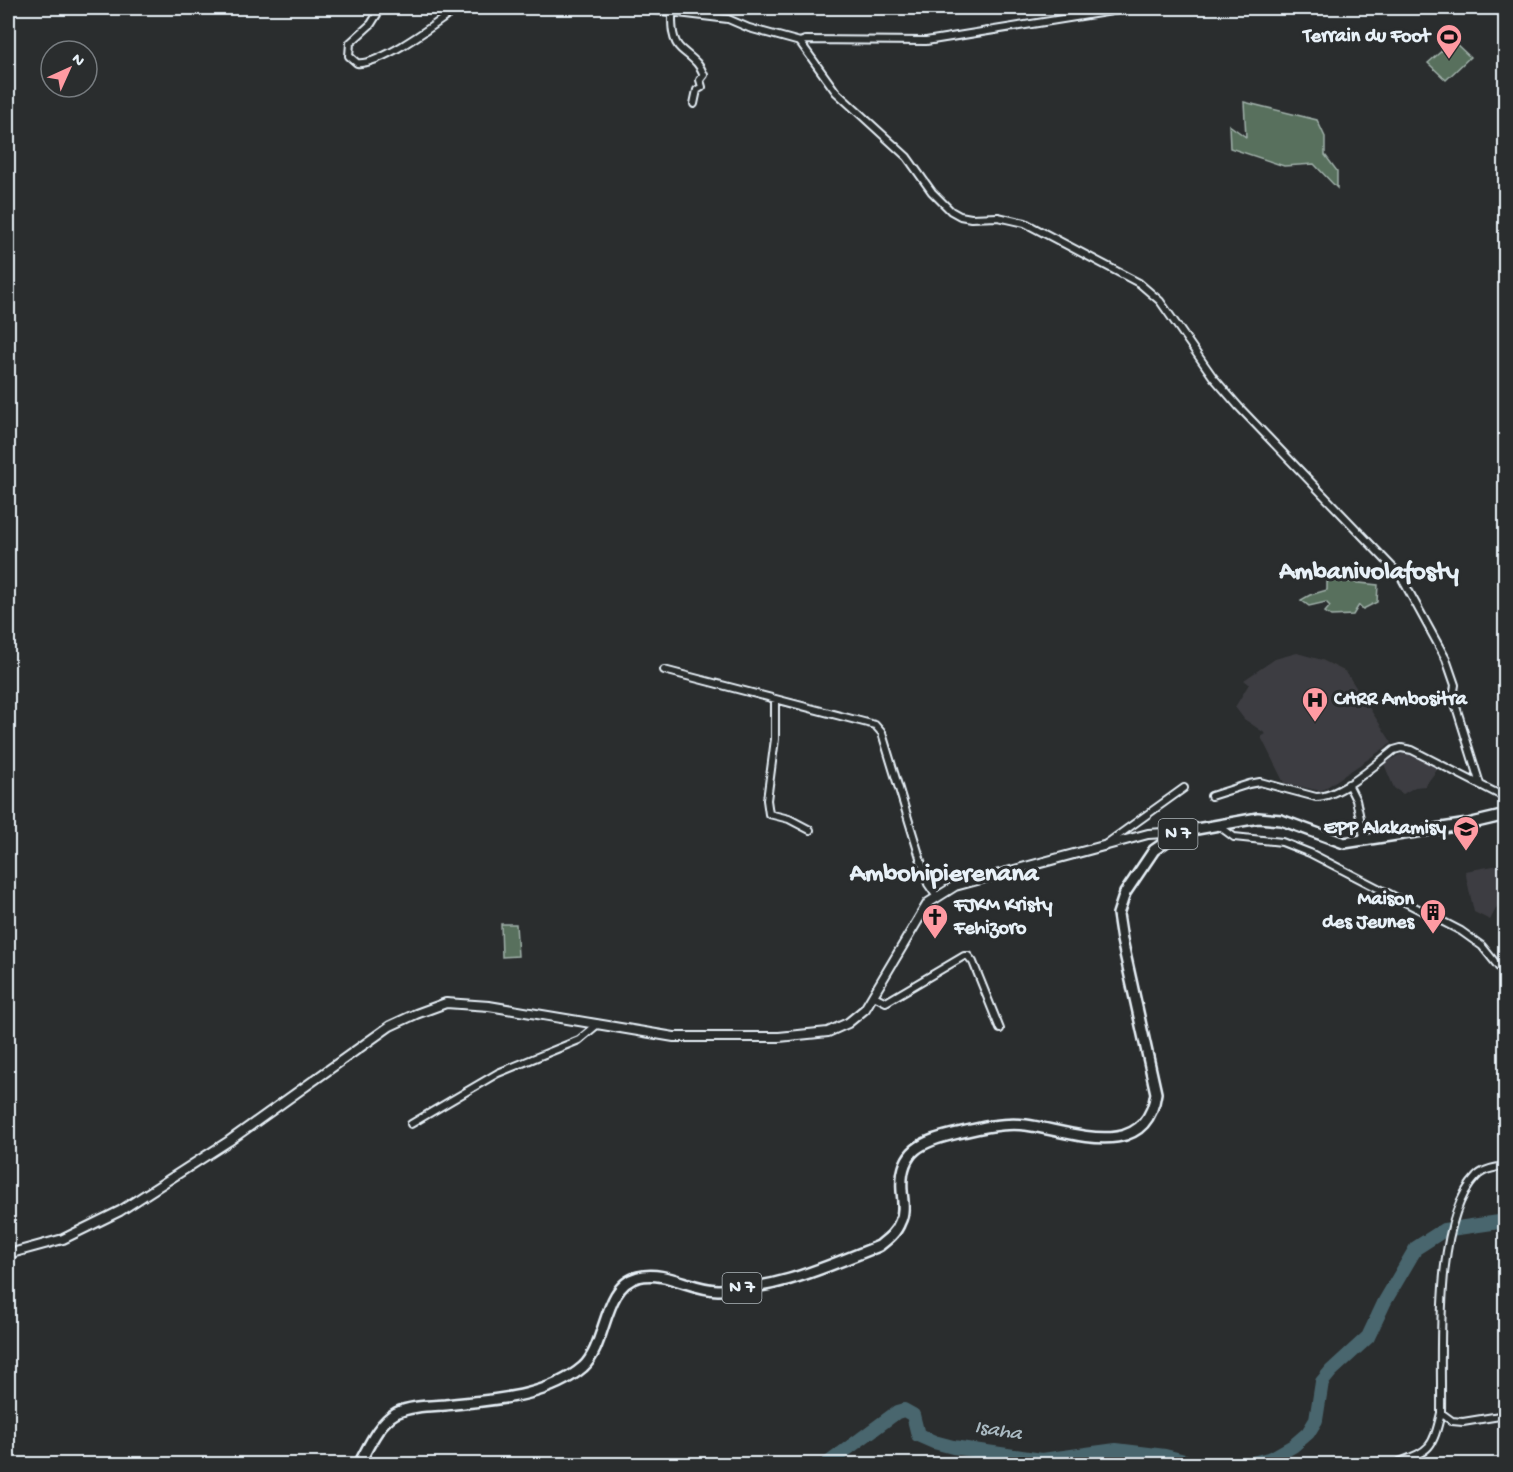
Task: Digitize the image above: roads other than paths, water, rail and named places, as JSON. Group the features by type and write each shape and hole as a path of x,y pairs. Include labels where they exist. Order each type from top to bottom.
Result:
{"main road":[{"name":"N 7","path":"359,1464 385,1423 396,1413 414,1407 513,1398 570,1377 585,1365 594,1353 613,1300 621,1287 635,1277 662,1276 717,1290 774,1285 879,1246 893,1235 901,1221 904,1208 901,1176 904,1161 927,1142 957,1133 1002,1125 1024,1124 1093,1139 1117,1138 1137,1128 1150,1113 1156,1093 1118,914 1125,893 1154,850 1180,832 1258,818 1281,820 1344,843 1506,816"}],"street":[{"path":"381,8 371,24 350,43 349,56 357,63 372,62 422,33 458,8"},
{"path":"638,8 728,19 749,28 800,42 805,40 926,41 1131,8"},
{"path":"672,11 672,30 680,48 700,65 704,75 700,80 702,87 697,90 694,104"},
{"path":"800,42 836,93 907,157 932,192 951,211 971,218 998,217 1025,223 1139,283 1160,301 1213,377 1239,407 1400,575 1446,659 1455,685 1453,697 1480,784"},
{"path":"664,670 875,725 882,733 928,884 937,897"},
{"path":"775,700 775,739 767,800 769,814 789,819 810,830"},
{"path":"1211,796 1260,782 1316,797 1326,797 1348,784 1394,750 1401,748 1412,750 1506,798"},
{"path":"1348,784 1356,800 1365,841"},
{"path":"1105,844 1184,788"},
{"path":"1219,826 1234,837 1282,842 1310,853 1461,931 1482,946 1506,976"},
{"path":"8,1254 63,1239 120,1211 230,1141 390,1026 446,1003 489,1006 674,1036 779,1037 828,1032 848,1023 865,1009 928,903 955,886 1105,844 1148,834 1180,832"},
{"path":"874,996 886,1002 964,956 968,956 973,962 1000,1029"},
{"path":"411,1124 498,1073 579,1040 598,1024"},
{"path":"1394,1464 1420,1454 1434,1442 1441,1413 1443,1277 1446,1250 1457,1207 1477,1175 1506,1166"},
{"path":"1441,1413 1452,1421 1463,1422 1506,1415"}],"waterway":[{"name":"Isaha","path":"1249,1464 1272,1458 1293,1446 1308,1433 1316,1420 1322,1382 1368,1337 1385,1301 1416,1248 1444,1230 1506,1221"},
{"name":"Isaha","path":"827,1464 897,1412 904,1410 913,1415 918,1435 953,1447 1042,1460 1116,1450 1165,1456 1196,1464"}],"place":[{"name":"Terrain du Foot","path":"1449,60"},
{"name":"CHRR Ambositra","path":"1315,723"},
{"name":"EPP Alakamisy","path":"1466,852"},
{"name":"Maison des Jeunes","path":"1433,935"},
{"name":"FJKM Kristy Fehizoro","path":"935,940"}],"district":[{"name":"Ambanivolafosty","path":"1369,573"},
{"name":"Ambohipierenana","path":"944,875"}]}
